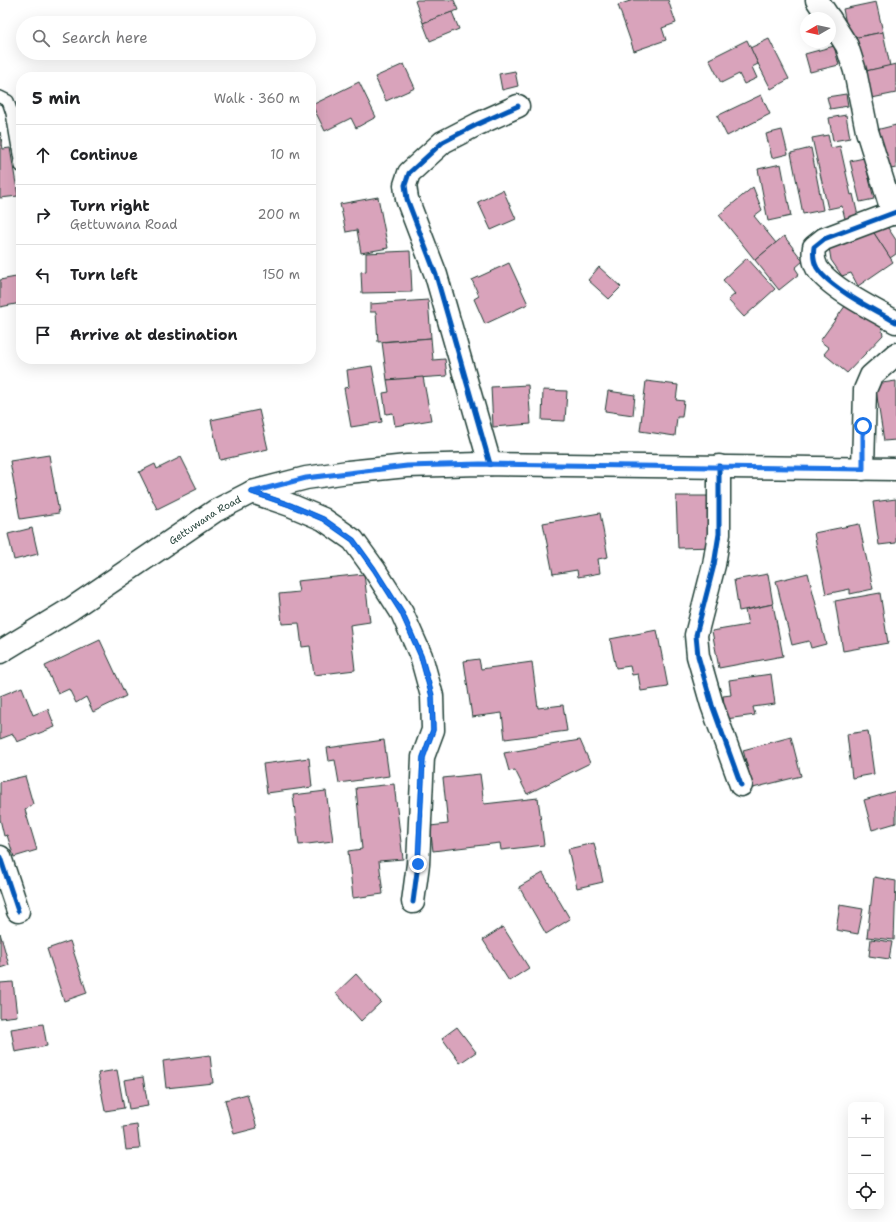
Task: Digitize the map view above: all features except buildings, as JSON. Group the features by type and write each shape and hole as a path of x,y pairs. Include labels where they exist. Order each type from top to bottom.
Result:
{"street":[{"path":"817,0 826,12"},
{"path":"836,28 847,46 855,71 867,131 895,213 824,239 814,247 813,256 817,268 830,280 852,297 896,322"},
{"path":"490,464 436,275 428,250 407,199 405,185 410,173 443,142 518,106"},
{"path":"863,469 864,390 871,376 896,354"},
{"name":"Gettuwana Road","path":"0,651 71,609 215,511 252,492 306,478 407,466 490,464 896,469"},
{"path":"719,466 719,534 714,565 696,635 698,656 712,705 742,785"},
{"path":"252,492 290,505 323,519 353,540 374,569 402,613 421,656 432,696 433,730 423,758 418,864 413,902"},
{"path":"0,856 18,911"}],"lane":[{"path":"0,97 8,101 12,113 16,137"}],"cycle path":[{"path":"490,464 436,275 407,199 405,185 409,173 443,142 518,106"},
{"path":"896,212 824,239 814,247 813,255 817,268 823,276 853,298 896,322"},
{"path":"719,466 719,534 714,565 696,635 698,656 712,705 741,785"},
{"path":"252,492 290,505 323,519 353,540 374,569 402,613 421,656 432,696 433,730 423,757 418,864 413,902"},
{"path":"0,857 18,911"}],"route":[{"path":"418,864 420,793 423,758 433,730 432,696 421,656 402,613 374,569 353,540 323,519 290,505 252,492 306,478 407,466 480,464 756,466 863,469 863,426"}]}
